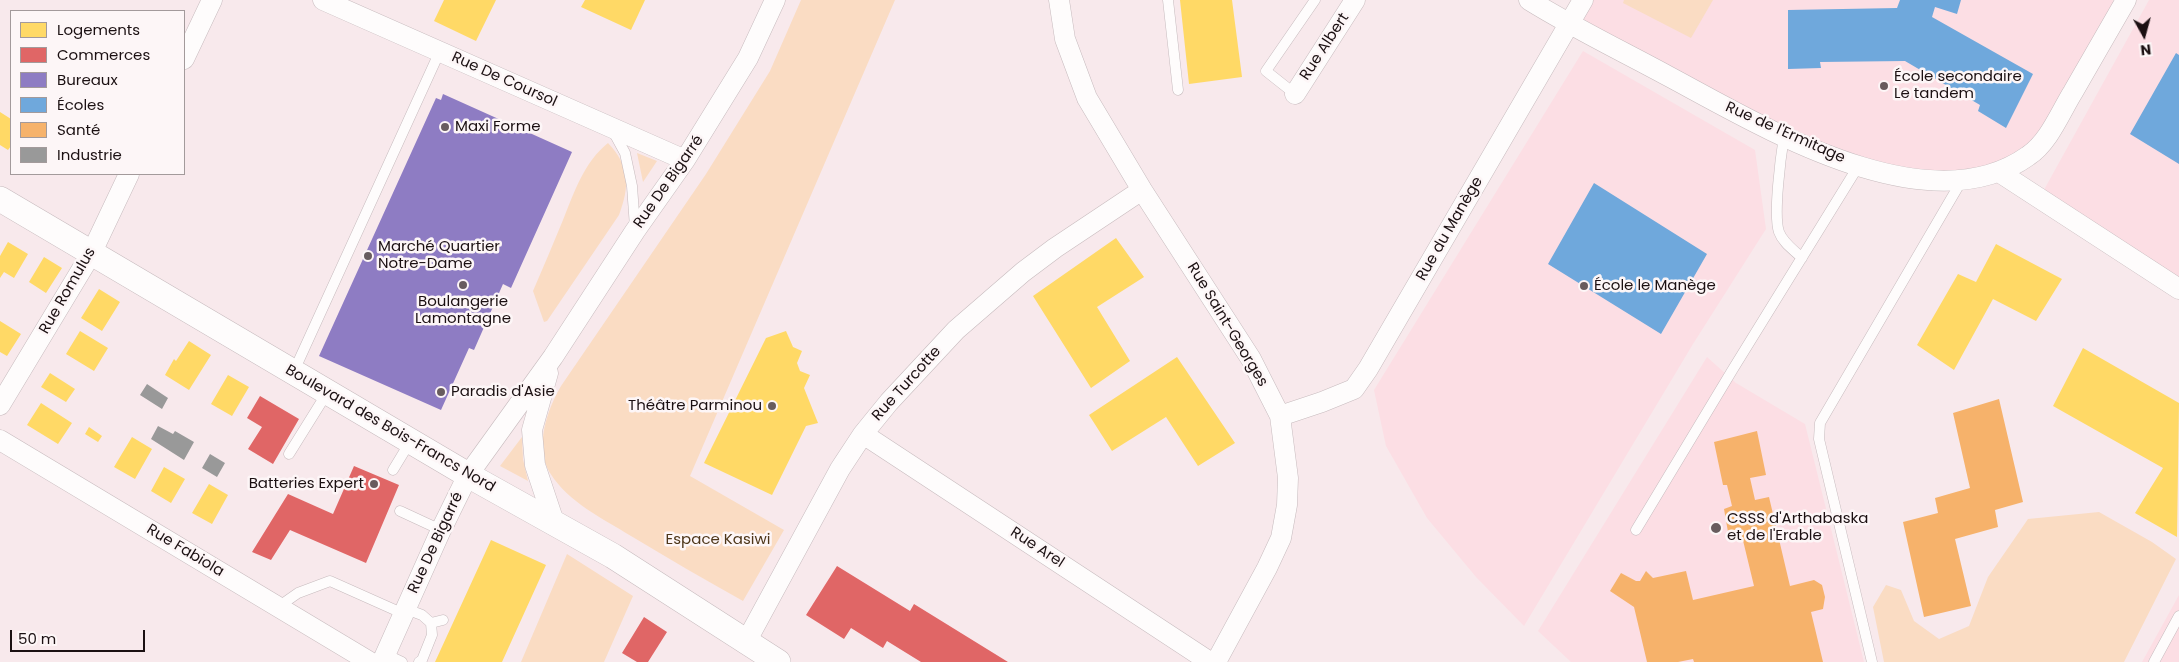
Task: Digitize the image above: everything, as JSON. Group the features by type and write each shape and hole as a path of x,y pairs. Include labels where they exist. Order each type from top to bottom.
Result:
{"street":[{"path":"185,57 212,0"},
{"name":"Rue De Coursol","path":"323,0 685,160"},
{"name":"Rue De Bigarré","path":"385,660 441,530 468,475 553,357 635,231 685,160 748,58 775,0"},
{"name":"Rue Saint-Georges","path":"1060,0 1065,38 1075,70 1087,98 1142,190 1251,359 1280,416 1288,478 1287,505 1281,538 1267,568 1216,662"},
{"name":"Rue Albert","path":"1295,94 1355,0"},
{"name":"Rue de l'Ermitage","path":"1529,0 1569,25 1784,136 1828,155 1905,178 1962,180 1999,172 2028,156 2048,134 2126,0"},
{"name":"Rue du Manège","path":"1280,416 1354,389 1368,369 1584,0"},
{"path":"1999,172 2179,289"},
{"name":"Rue Romulus","path":"0,405 91,254 129,175"},
{"name":"Rue Turcotte","path":"746,642 824,498 863,434 889,402 956,330 1047,254 1142,190"},
{"name":"Boulevard des Bois-Francs Nord","path":"0,199 468,475 613,556 775,661"},
{"name":"Rue De Bigarré","path":"553,357 532,430 535,465 555,525"},
{"name":"Rue Arel","path":"863,434 1210,662"},
{"name":"Rue Fabiola","path":"0,440 278,607 385,660"}],"lane":[{"path":"1168,0 1178,90"},
{"path":"1295,94 1266,71 1315,0"},
{"path":"294,372 440,51"},
{"path":"612,128 625,153 632,186 635,231"},
{"path":"1784,136 1779,173 1778,231 1784,241 1802,258"},
{"path":"1636,530 1859,165"},
{"path":"1872,662 1819,439 1820,423 1962,180"},
{"path":"289,454 328,392"},
{"path":"393,470 411,441"},
{"path":"400,511 441,530"},
{"path":"278,607 298,593 330,581 405,611 422,615 431,623 432,636 422,660 419,662"},
{"path":"2154,662 2179,616"},
{"path":"431,623 442,620"}],"shaded area":[{"name":"École secondaire Le tandem","path":"1593,0 2112,0 2115,2 2031,149 1966,177 1845,162 1580,22"},
{"path":"2149,0 2179,0 2179,286 2040,197"},
{"name":"École le Manège","path":"1583,51 1755,150 1766,229 1693,344 1524,626 1476,577 1427,518 1386,446 1374,390"},
{"name":"CSSS d'Arthabaska et de l'Erable","path":"1707,357 1736,383 1805,424 1864,662 1571,662 1538,631"},
{"path":"2179,595 2179,662 2142,662"}],"green space":[{"name":"Espace Kasiwi","path":"801,0 895,0 690,476 784,530 743,601 609,523 576,501 558,484 545,463 543,452 544,429 551,406 561,386 706,174 770,71"},
{"path":"1624,0 1713,0 1691,38 1623,3"},
{"path":"608,143 621,160 624,168 626,186 623,205 619,215 547,321 544,322 533,291 581,178 592,159"},
{"path":"637,153 657,161 643,182"},
{"path":"522,437 523,459 528,481 500,466"},
{"path":"2099,512 2152,542 2176,559 2124,662 1884,662 1873,607 1886,585 1901,590 1914,621 1939,639 1969,626 1988,577 2028,519"},
{"path":"567,554 633,596 604,662 521,662"}],"building: Logements":[{"path":"444,0 496,0 476,41 434,21"},
{"path":"585,0 645,0 631,30 581,7"},
{"path":"1180,0 1232,0 1242,77 1189,84"},
{"path":"0,112 10,118 10,147 8,150 0,145"},
{"path":"1116,238 1144,277 1097,307 1130,361 1091,388 1033,296"},
{"path":"8,242 28,254 14,278 4,272 0,278 0,256"},
{"path":"1996,244 2062,279 2036,321 1993,299 1954,370 1917,345 1958,274 1976,282"},
{"path":"44,257 62,268 46,293 29,282"},
{"path":"99,289 120,302 102,331 81,318"},
{"path":"0,321 21,334 7,356 0,352"},
{"path":"80,331 108,348 94,371 66,354"},
{"name":"Théâtre Parminou","path":"786,331 793,347 802,351 797,363 800,371 810,375 804,388 818,423 806,426 772,495 704,463 766,338"},
{"path":"189,341 211,355 189,390 165,375 174,359 176,361"},
{"path":"2083,348 2179,403 2177,537 2135,513 2163,468 2053,406"},
{"path":"1177,357 1235,443 1198,466 1166,417 1112,451 1089,415"},
{"path":"50,373 75,389 66,402 41,387"},
{"path":"228,375 249,387 232,416 211,404"},
{"path":"41,403 72,423 58,444 27,425"},
{"path":"89,427 102,436 98,442 85,434"},
{"path":"132,437 152,449 135,479 114,467"},
{"path":"164,467 185,479 171,503 151,491"},
{"path":"209,484 228,495 212,524 192,513"},
{"path":"491,540 546,565 502,662 435,662"}],"building: Commerces":[{"path":"260,396 299,419 273,464 248,449 262,427 247,418"},
{"path":"354,466 399,485 366,563 290,530 271,560 252,552 288,494 333,514"},
{"path":"837,566 910,611 914,604 1008,662 921,662 887,641 883,648 851,628 844,639 806,615"},
{"path":"644,617 667,632 648,662 637,662 622,653"}],"building: Bureaux":[{"path":"443,94 572,152 511,288 503,284 474,350 469,348 441,410 319,356 436,98 441,100"}],"building: Écoles":[{"name":"École secondaire Le tandem","path":"1900,0 1961,0 1957,14 1935,7 1932,17 2033,74 2006,128 1978,111 1980,105 1905,61 1820,62 1821,68 1788,69 1788,10 1897,8"},
{"path":"2176,53 2179,55 2179,164 2130,134"},
{"path":"1594,183 1707,254 1661,334 1548,264"}],"building: Santé":[{"path":"1999,399 2023,502 1995,510 1998,527 1955,539 1971,606 1924,617 1903,522 1938,513 1935,498 1970,488 1953,413"},
{"path":"1757,431 1766,475 1750,478 1755,500 1769,497 1790,586 1814,580 1822,585 1825,597 1823,609 1811,612 1823,662 1694,662 1693,659 1678,662 1647,662 1634,607 1610,591 1621,573 1636,581 1640,581 1646,571 1653,578 1686,571 1693,600 1754,586 1740,528 1728,532 1724,509 1732,506 1727,485 1723,485 1714,442"}],"building: Industrie":[{"path":"147,384 168,398 162,409 140,395"},
{"path":"158,426 173,434 175,431 194,442 184,460 151,439"},
{"path":"210,454 225,463 217,477 202,468"}],"place":[{"name":"École secondaire Le tandem","path":"1884,86"},
{"name":"Maxi Forme","path":"445,127"},
{"name":"Marché Quartier Notre-Dame","path":"368,256"},
{"name":"Boulangerie Lamontagne","path":"463,285"},
{"name":"École le Manège","path":"1584,286"},
{"name":"Paradis d'Asie","path":"441,392"},
{"name":"Théâtre Parminou","path":"772,406"},
{"name":"Batteries Expert","path":"374,484"},
{"name":"CSSS d'Arthabaska et de l'Erable","path":"1716,528"}]}
